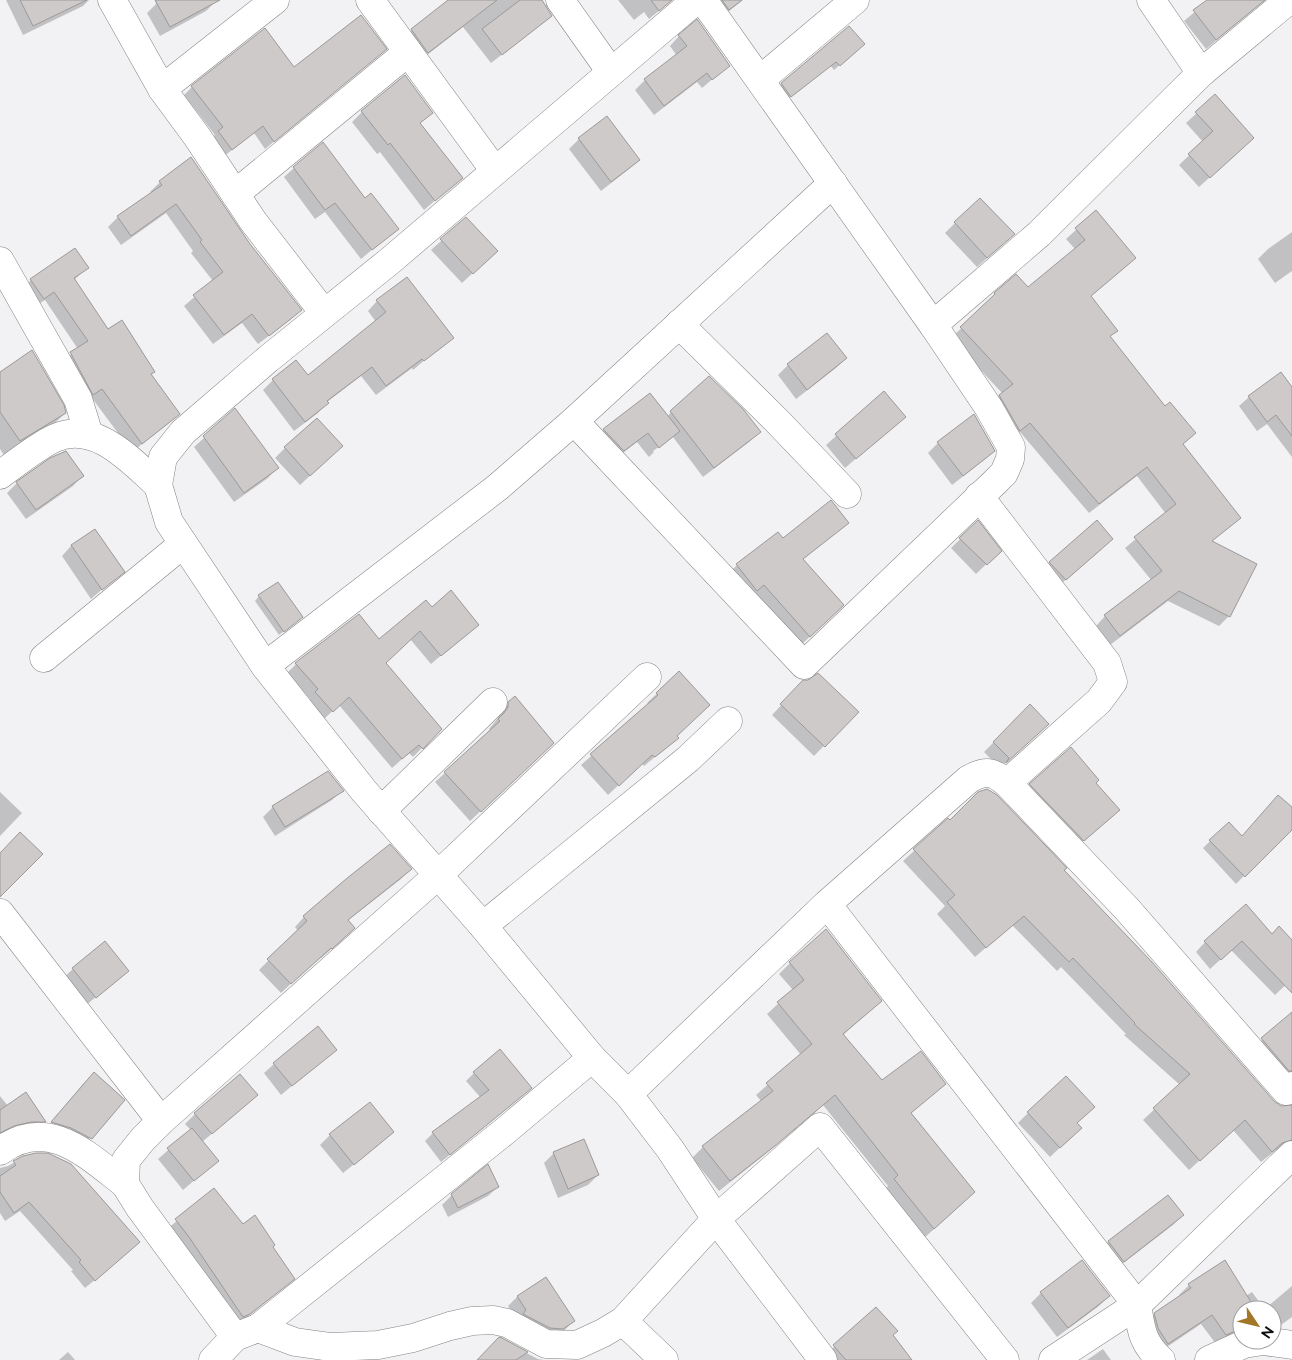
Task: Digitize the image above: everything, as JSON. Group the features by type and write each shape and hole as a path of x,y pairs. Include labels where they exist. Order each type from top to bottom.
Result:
{"street":[{"path":"112,0 162,89 253,221 324,314"},
{"path":"162,89 275,0"},
{"path":"370,0 495,172"},
{"path":"560,0 611,72"},
{"path":"696,0 391,260 268,359 183,432 163,457 158,485 169,522 264,666 381,811 483,926 592,1058 628,1094 670,1149 716,1219 823,1360"},
{"path":"574,421 804,665 1004,473 1010,459 1010,447 989,408 933,324 703,0"},
{"path":"760,80 855,0"},
{"path":"1151,0 1201,73"},
{"path":"933,324 1039,234 1201,73 1289,0"},
{"path":"235,194 408,52"},
{"path":"264,666 498,487 574,421 833,184"},
{"path":"0,260 78,399 89,435"},
{"path":"679,324 778,422 846,494"},
{"path":"0,475 54,438 69,433 89,435 112,445 158,485"},
{"path":"979,496 1108,663 1113,682 1099,701 1007,783"},
{"path":"44,658 183,544"},
{"path":"125,1184 126,1160 161,1121 437,876 647,677"},
{"path":"381,811 493,702"},
{"path":"483,926 688,759 728,721"},
{"path":"628,1094 827,904 969,779 985,773 994,774 1007,783 1127,908 1290,1092"},
{"path":"827,904 1137,1305 1142,1335 1151,1352 1161,1360"},
{"path":"0,913 161,1121"},
{"path":"213,1360 592,1058"},
{"path":"0,1151 33,1137 52,1137 76,1147 125,1184 140,1208 246,1333 295,1342 337,1353 413,1338 464,1323 493,1320 507,1323 546,1344 577,1345 603,1334 623,1321 716,1219 820,1127 1005,1360"},
{"path":"1053,1360 1137,1305 1292,1155"},
{"path":"623,1321 664,1360"},
{"path":"1209,1360 1244,1344 1263,1341 1292,1345"}],"building":[{"path":"20,0 87,0 33,26"},
{"path":"155,0 220,0 170,27"},
{"path":"448,0 497,0 428,53 411,29"},
{"path":"520,0 542,0 552,16 502,55 482,29"},
{"path":"651,0 672,0 659,11"},
{"path":"722,0 742,0 729,10"},
{"path":"1207,0 1265,0 1216,40 1193,10"},
{"path":"361,15 387,49 274,142 263,126 232,150 218,131 223,127 191,86 265,28 294,67"},
{"path":"697,19 730,66 712,80 707,73 664,106 644,79 687,46 678,35"},
{"path":"849,26 865,44 840,66 836,62 791,97 781,83"},
{"path":"405,75 433,113 420,123 463,178 435,201 390,143 388,145 361,111"},
{"path":"1215,94 1254,138 1210,178 1188,154 1213,131 1195,112"},
{"path":"607,116 640,160 611,182 578,138"},
{"path":"323,142 365,198 371,193 399,229 372,250 335,203 325,210 293,167"},
{"path":"191,157 250,244 302,310 269,336 252,314 224,335 193,295 223,272 200,242 202,240 176,204 131,236 117,216 162,185 159,181"},
{"path":"980,198 1015,234 987,258 954,222"},
{"path":"1096,210 1136,258 1091,296 1118,331 1110,336 1165,406 1170,402 1196,433 1183,444 1241,518 1212,541 1257,564 1230,617 1179,591 1120,636 1104,615 1162,571 1134,537 1176,504 1147,467 1099,504 1030,423 1020,431 999,395 1013,384 960,327 1016,274 1028,287 1085,240 1075,228"},
{"path":"466,217 498,251 473,274 440,239"},
{"path":"75,248 89,268 74,278 108,329 122,320 155,372 151,374 180,414 142,444 102,389 93,395 70,352 88,341 54,292 44,299 30,279"},
{"path":"407,277 454,338 386,386 372,367 327,401 329,403 305,422 272,379 296,360 308,375 386,312 376,300"},
{"path":"827,333 847,358 807,390 787,364"},
{"path":"32,350 64,405 66,413 20,441 0,412 0,372"},
{"path":"1281,372 1292,387 1292,436 1276,415 1267,422 1248,396"},
{"path":"709,376 743,409 761,432 714,468 670,411"},
{"path":"884,391 906,417 856,459 835,434"},
{"path":"650,393 680,431 659,448 648,433 624,451 603,429"},
{"path":"235,408 279,468 244,493 203,436"},
{"path":"974,414 995,451 963,476 937,442"},
{"path":"317,418 343,446 310,476 284,447"},
{"path":"66,451 84,476 36,510 16,482 50,458"},
{"path":"831,500 849,523 803,559 844,605 810,637 764,585 757,591 736,564 778,532 783,538"},
{"path":"978,520 1002,551 987,565 959,538"},
{"path":"1097,520 1113,539 1066,580 1049,562"},
{"path":"95,529 125,572 102,590 71,545"},
{"path":"278,582 303,617 284,632 258,595"},
{"path":"451,590 479,625 441,656 420,631 386,663 442,729 423,749 419,745 402,759 349,697 333,712 315,692 318,689 295,663 359,614 379,639 426,600 432,607"},
{"path":"679,671 710,705 677,736 679,738 655,757 652,755 619,786 590,754 658,695 656,693"},
{"path":"818,673 859,712 825,747 780,704 803,680 808,680"},
{"path":"515,696 554,743 481,812 444,772 500,721 498,719 508,707 508,702"},
{"path":"1030,704 1049,724 1006,763 1009,758 993,742"},
{"path":"1071,747 1099,780 1096,783 1120,810 1084,841 1029,784"},
{"path":"328,771 344,791 285,827 272,806"},
{"path":"987,789 997,795 1067,868 1064,870 1151,961 1274,1101 1281,1106 1292,1105 1292,1140 1282,1143 1272,1152 1245,1120 1200,1161 1153,1108 1190,1074 1134,1024 1073,958 1069,962 1024,916 986,948 947,902 955,895 913,849 948,818 950,820 978,792"},
{"path":"1278,795 1292,807 1292,830 1245,877 1209,840 1229,822 1242,836"},
{"path":"20,832 43,854 0,897 0,853"},
{"path":"390,844 412,869 348,920 355,928 291,984 267,959 307,921 303,916"},
{"path":"1246,904 1272,934 1279,926 1292,940 1292,993 1242,941 1221,960 1204,941"},
{"path":"826,929 882,1001 843,1034 882,1080 921,1051 946,1084 911,1113 975,1192 934,1229 894,1179 898,1175 835,1095 730,1181 702,1146 773,1091 766,1083 812,1044 777,1002 804,980 789,962"},
{"path":"105,941 129,971 96,998 72,968"},
{"path":"1292,1012 1292,1071 1289,1071 1261,1038"},
{"path":"318,1026 337,1050 292,1086 273,1063"},
{"path":"500,1049 532,1088 450,1155 432,1132 489,1090 473,1072"},
{"path":"94,1072 125,1100 92,1139 71,1128 51,1122"},
{"path":"240,1074 258,1095 212,1134 194,1113"},
{"path":"1066,1076 1095,1107 1077,1123 1082,1128 1060,1148 1027,1112"},
{"path":"26,1092 46,1122 31,1122 14,1126 0,1133 0,1110"},
{"path":"370,1102 394,1132 354,1165 329,1134"},
{"path":"192,1128 219,1161 194,1181 167,1148"},
{"path":"584,1139 599,1175 568,1189 553,1152"},
{"path":"36,1153 48,1153 71,1164 140,1242 95,1281 79,1262 81,1260 29,1202 14,1213 0,1192 0,1176 16,1165 13,1161"},
{"path":"488,1164 499,1187 458,1208 451,1194"},
{"path":"214,1188 243,1224 255,1215 275,1245 273,1247 295,1279 250,1314 243,1317 175,1219"},
{"path":"1168,1195 1184,1215 1124,1262 1108,1241"},
{"path":"1082,1260 1110,1296 1068,1328 1040,1292"},
{"path":"1225,1260 1250,1300 1232,1300 1232,1332 1226,1335 1212,1315 1168,1344 1158,1328 1154,1313 1191,1288 1188,1284"},
{"path":"546,1277 575,1321 563,1329 550,1328 523,1314 526,1310 517,1296"},
{"path":"876,1307 898,1331 893,1335 912,1360 846,1360 833,1345"},
{"path":"499,1337 528,1352 516,1360 477,1360"}]}
